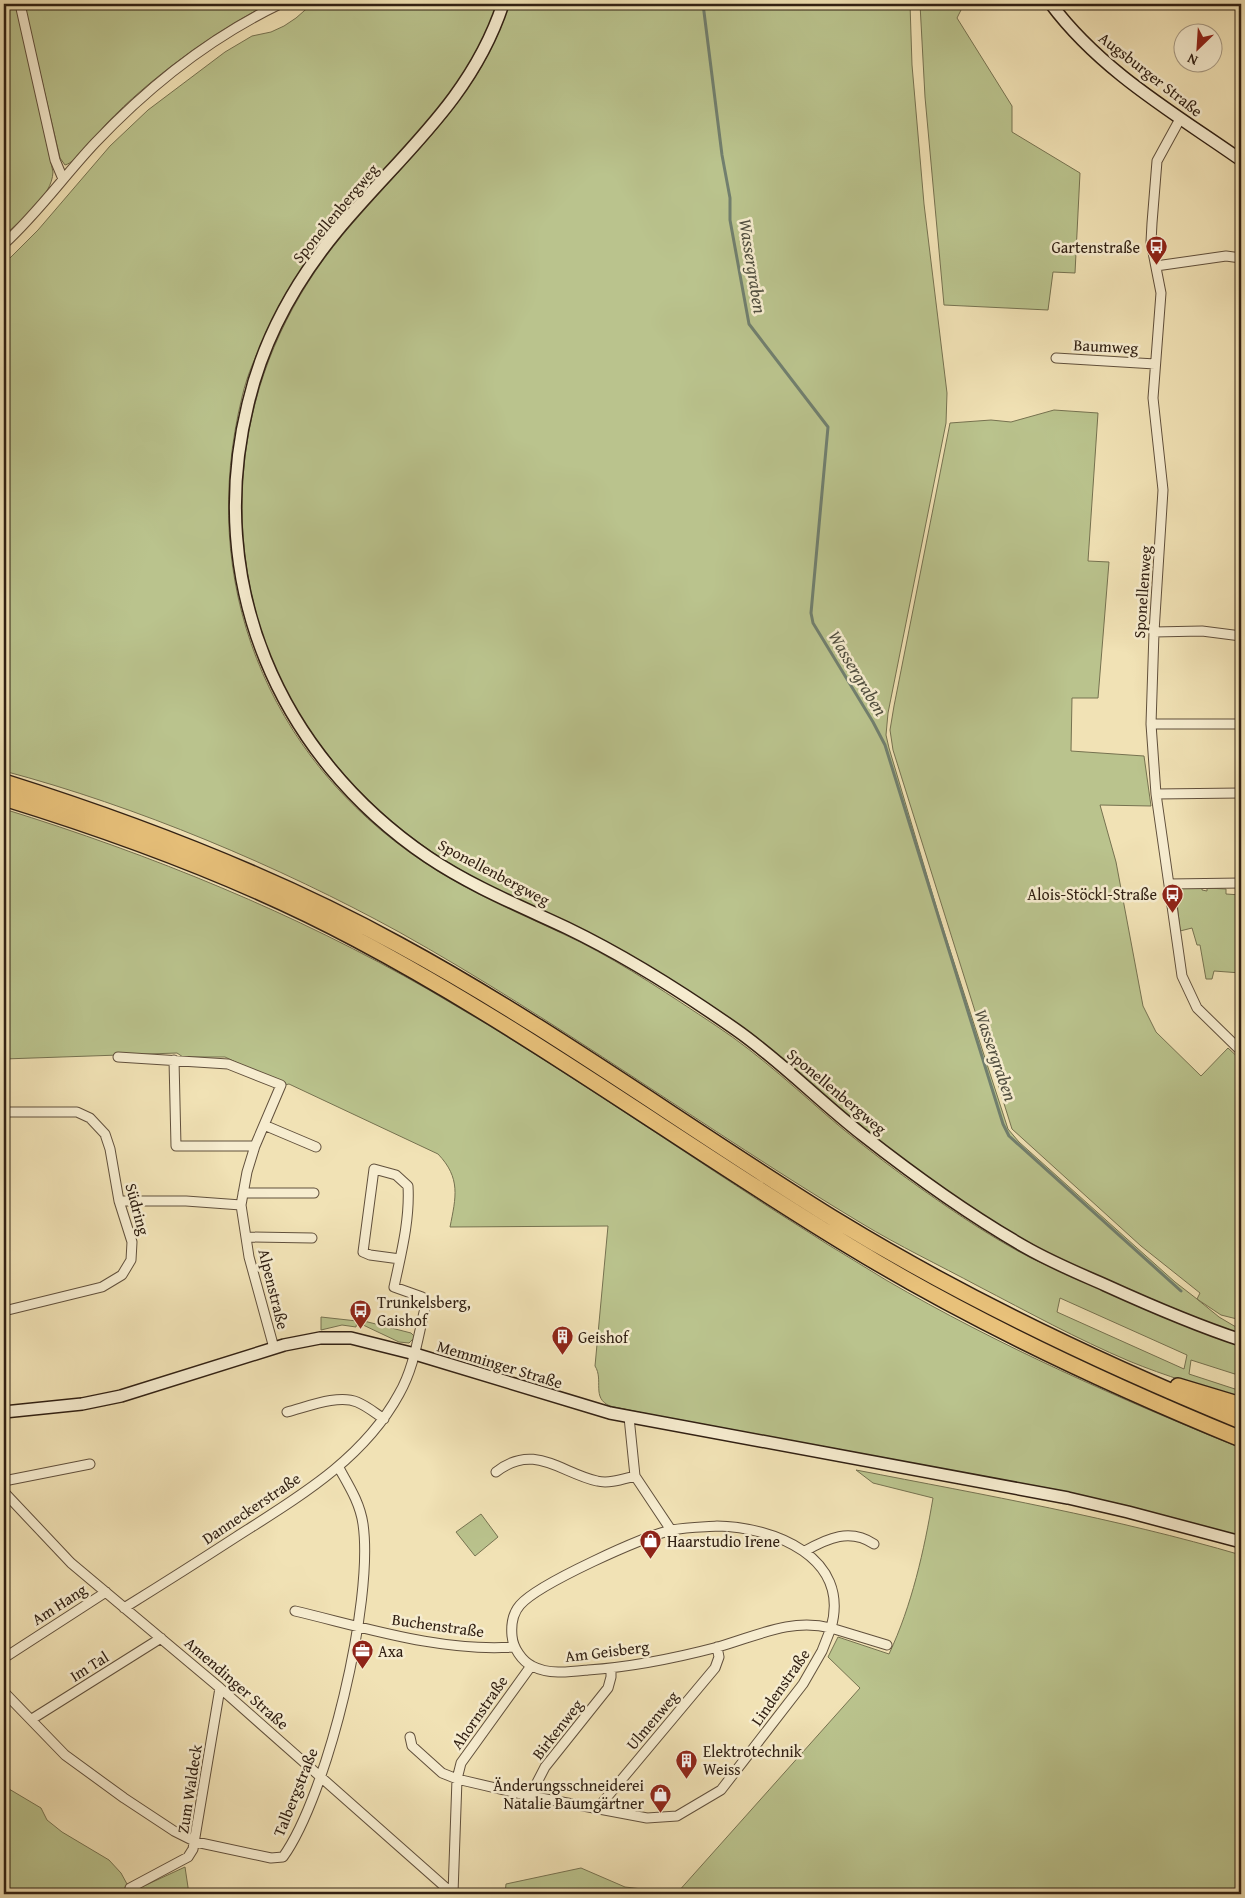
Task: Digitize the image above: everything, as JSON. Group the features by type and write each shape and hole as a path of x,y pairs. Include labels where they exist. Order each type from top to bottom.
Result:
{"highway":[{"path":"4,782 97,812 187,846 292,891 397,943 521,1016 885,1250 1008,1316 1121,1371 1241,1421"},
{"path":"4,798 138,843 221,875 354,938 527,1037 755,1187 894,1273 1052,1355 1241,1439"},
{"path":"1121,1371 1241,1405"}],"street":[{"path":"20,4 56,160 63,179"},
{"path":"4,244 112,125 170,74 227,33 280,4"},
{"name":"Sponellenbergweg","path":"503,4 476,66 444,112 343,225 304,275 275,325 255,379 247,406 238,461 236,492 238,557 253,628 274,682 290,712 315,748 357,799 380,820 426,856 491,893 595,942 714,1015 755,1044 858,1132 912,1172 1022,1246 1150,1305 1241,1340"},
{"name":"Augsburger Straße","path":"1051,4 1067,26 1103,60 1180,119 1241,160"},
{"name":"Sponellenweg","path":"1180,119 1159,154 1156,168 1151,242 1161,299 1154,364 1153,398 1164,490 1154,632 1151,724 1156,794 1186,987 1197,1008 1241,1051"},
{"path":"1156,266 1226,256 1241,258"},
{"name":"Baumweg","path":"1056,358 1154,364"},
{"path":"1154,632 1202,631 1241,636"},
{"path":"1151,724 1241,724"},
{"path":"1156,794 1241,793"},
{"path":"1169,884 1241,883"},
{"name":"Alpenstraße","path":"118,1057 228,1064 280,1085 255,1146 241,1205 249,1258 274,1348"},
{"path":"174,1060 176,1146 255,1146"},
{"name":"Südring","path":"4,1112 77,1112 90,1118 105,1134 110,1149 119,1201 132,1242 131,1260 122,1275 102,1287 4,1311"},
{"path":"264,1125 316,1147"},
{"path":"374,1168 396,1175 408,1186 410,1209 400,1259 370,1255 363,1252 374,1168"},
{"path":"244,1193 314,1193"},
{"path":"119,1201 186,1201 241,1205"},
{"name":"Alpenstraße","path":"247,1237 312,1238"},
{"name":"Danneckerstraße","path":"124,1608 262,1521 339,1468 384,1419 407,1379 415,1354 426,1304 422,1297 394,1287 400,1259"},
{"name":"Memminger Straße","path":"4,1412 82,1404 121,1396 274,1348 311,1339 333,1338 364,1341 415,1354 565,1401 629,1417 1068,1498 1241,1542"},
{"path":"288,1412 337,1400 348,1400 356,1401 384,1419"},
{"path":"629,1417 634,1476 672,1530"},
{"path":"496,1472 505,1465 524,1460 558,1465 597,1481 606,1482 634,1476"},
{"path":"4,1481 90,1464"},
{"name":"Talbergstraße","path":"4,1692 65,1755 124,1798 174,1831 196,1842 271,1858 283,1857 291,1845 321,1775 340,1707 358,1626 364,1565 363,1523 355,1497 339,1468"},
{"name":"Amendinger Straße","path":"4,1492 72,1563 321,1775 453,1894"},
{"path":"531,1666 514,1647 511,1633 512,1619 526,1599 549,1584 588,1565 672,1530 717,1526 751,1528 786,1540 805,1551 818,1563 831,1586 835,1610 832,1628"},
{"path":"805,1551 843,1535 860,1536 874,1544"},
{"name":"Am Hang","path":"4,1658 106,1592"},
{"path":"295,1611 358,1626"},
{"name":"Am Geisberg","path":"531,1666 557,1672 611,1668 666,1659 717,1647 790,1625 804,1623 832,1628 887,1645"},
{"name":"Buchenstraße","path":"358,1626 422,1641 480,1647 514,1647"},
{"name":"Lindenstraße","path":"530,1796 648,1818 677,1816 721,1790 803,1684 822,1651 832,1628"},
{"name":"Im Tal","path":"32,1719 162,1638"},
{"name":"Ulmenweg","path":"597,1809 715,1668 719,1657 717,1647"},
{"name":"Ahornstraße","path":"453,1894 457,1779 461,1763 531,1666"},
{"name":"Birkenweg","path":"530,1796 545,1767 608,1688 611,1668"},
{"name":"Zum Waldeck","path":"130,1888 188,1856 196,1842 220,1688"},
{"path":"410,1737 412,1746 442,1773 457,1779 530,1796"}],"green space":[{"path":"4,4 16,4 53,172 51,181 42,199 4,236"},
{"path":"24,4 266,5 223,30 161,74 123,107 75,159 65,165 60,158"},
{"path":"312,4 498,4 478,48 454,89 428,123 375,180 348,215 276,319 260,348 247,380 242,397 230,465 229,532 238,597 257,659 285,717 322,770 368,818 422,861 480,895 597,951 682,1003 749,1049 864,1146 962,1217 1003,1243 1041,1263 1241,1344 1241,1376 1191,1360 1189,1374 1241,1391 1241,1400 1156,1372 1110,1353 890,1240 803,1187 574,1038 458,966 353,908 256,861 206,840 105,802 4,771 4,264 38,230 110,146 148,110 225,52 252,36 271,32 296,18","holes":["1060,1298 1187,1355 1184,1369 1057,1312"]},
{"path":"509,4 910,4 912,65 924,204 947,393 946,423 888,713 886,735 889,748 939,916 1008,1129 1019,1142 1175,1282 1219,1317 1241,1330 1241,1335 1127,1292 1070,1266 1018,1237 923,1173 741,1034 647,967 581,929 489,885 443,859 400,828 360,791 325,751 289,696 272,661 259,624 250,586 244,547 242,508 244,470 255,402 274,347 300,295 333,247 420,148 463,95 481,67 497,36"},
{"path":"920,4 964,4 957,18 1012,106 1012,132 1080,173 1075,273 1053,272 1048,310 944,305 925,97"},
{"path":"1054,410 1098,413 1088,561 1109,562 1098,698 1072,698 1071,751 1144,756 1151,806 1100,805 1116,862 1143,1006 1156,1032 1201,1076 1228,1048 1241,1060 1241,1320 1221,1315 1197,1299 1200,1293 1141,1246 1012,1129 893,750 890,730 894,706 950,423 991,420 1011,422"},
{"path":"4,809 114,846 222,888 275,911 378,962 429,990 545,1060 771,1209 886,1280 972,1327 1060,1370 1241,1448 1241,1536 1085,1496 610,1406 604,1403 599,1394 595,1366 608,1226 450,1227 455,1188 450,1171 438,1154 289,1084 285,1085 225,1057 183,1057 177,1053 4,1059"},
{"path":"1179,888 1202,888 1202,890 1207,891 1207,888 1226,889 1226,894 1241,895 1241,973 1214,971 1212,979 1206,979 1200,945 1197,945 1192,928 1180,931 1176,892"},
{"path":"321,1317 357,1321 356,1327 342,1325 321,1330"},
{"path":"364,1321 411,1333 415,1337 409,1343 399,1342 361,1324"},
{"path":"856,1470 1098,1518 1241,1555 1241,1894 505,1894 506,1884 581,1868 625,1887 677,1893 860,1688 828,1657 838,1637 889,1654 911,1597 926,1538 933,1498 873,1483"},
{"path":"481,1514 498,1537 475,1556 456,1532"},
{"path":"4,1786 41,1808 47,1820 62,1832 109,1860 121,1873 127,1884 146,1885 185,1867 189,1894 4,1894"}],"waterway":[{"name":"Wassergraben","path":"703,4 722,155 730,198 730,220 749,324 828,427 811,613 813,623 885,745 1003,1124 1009,1136 1181,1291"}],"place":[{"name":"Gartenstraße","path":"1156,266"},
{"name":"Alois-Stöckl-Straße","path":"1173,913"},
{"name":"Trunkelsberg, Gaishof","path":"361,1330"},
{"name":"Geishof","path":"562,1356"},
{"name":"Haarstudio Irene","path":"651,1560"},
{"name":"Axa","path":"362,1670"},
{"name":"Elektrotechnik Weiss","path":"687,1779"},
{"name":"Änderungsschneiderei Natalie Baumgärtner","path":"660,1813"}]}
